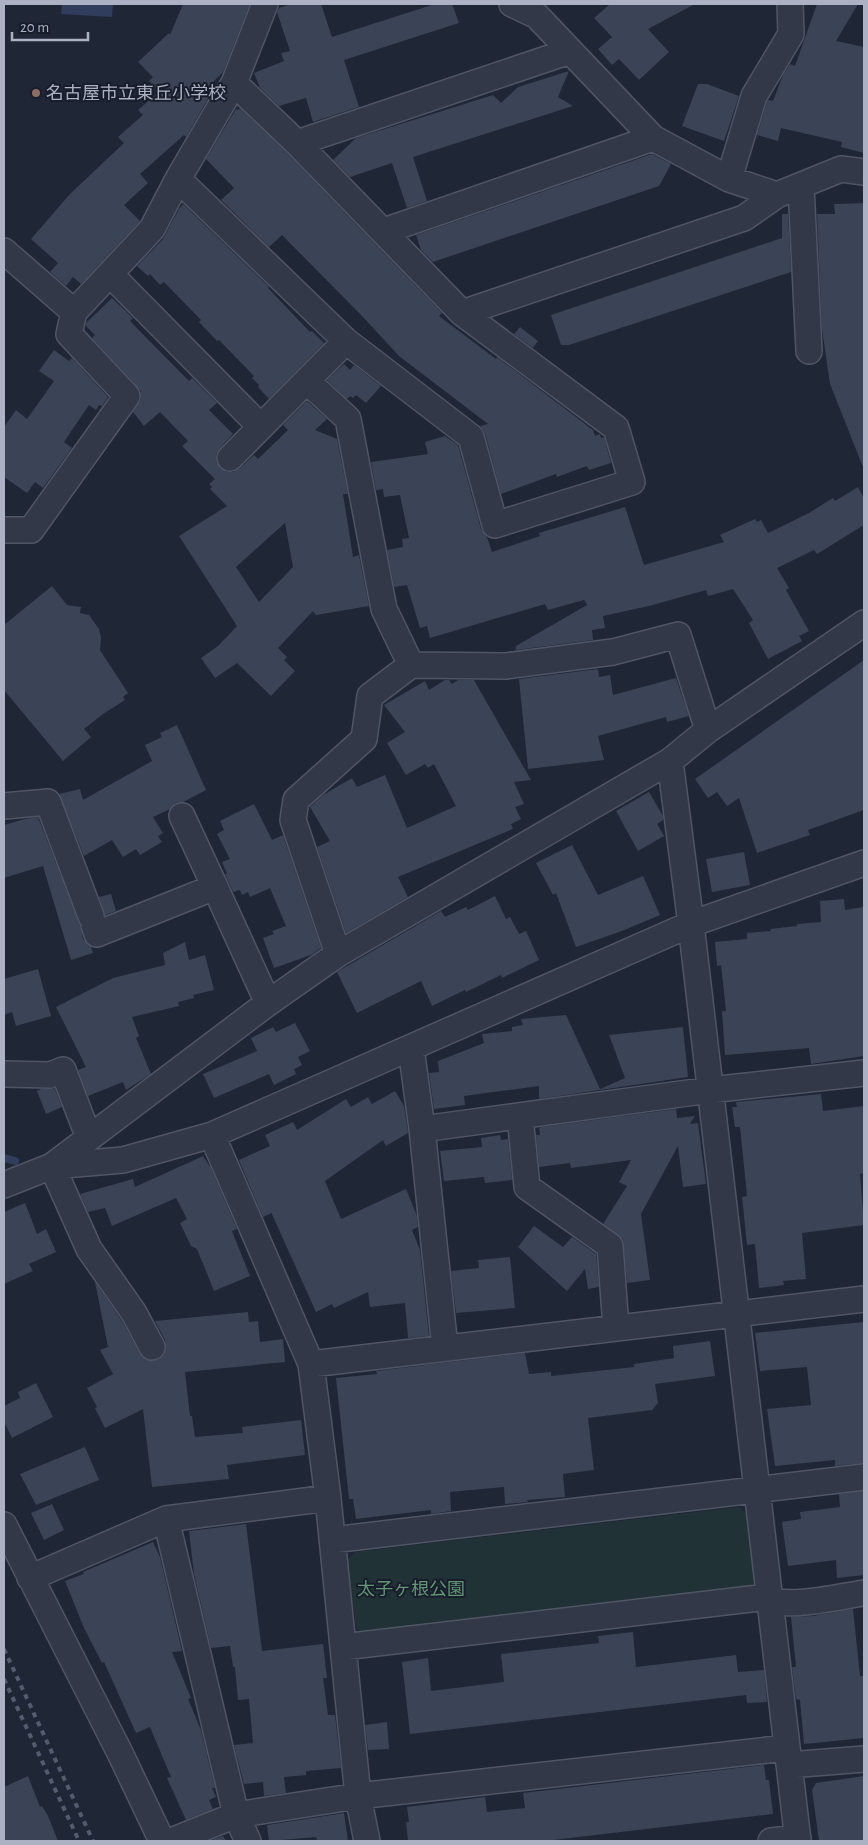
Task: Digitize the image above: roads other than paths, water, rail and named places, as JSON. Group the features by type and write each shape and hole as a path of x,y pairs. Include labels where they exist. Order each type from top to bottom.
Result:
{"street":[{"path":"4,530 32,530 127,396 69,334 74,312 152,229 178,179 234,83 265,4"},
{"path":"512,4 537,16 653,138 729,179 777,195"},
{"path":"729,179 754,96 791,34 790,4"},
{"path":"297,143 570,51"},
{"path":"178,179 346,341 471,437 496,525 632,482 616,428 462,313 384,230 234,83"},
{"path":"384,230 653,138"},
{"path":"462,313 744,218 777,195 841,170 864,172"},
{"path":"801,186 809,351"},
{"path":"4,251 74,312"},
{"path":"110,274 260,426"},
{"path":"230,458 346,341"},
{"path":"307,381 348,419 384,609 411,665"},
{"path":"52,1166 268,1003 338,954 670,761 708,730 864,623"},
{"path":"338,954 293,820 296,800 364,739 370,696 411,665 506,666 613,652 678,635 708,730"},
{"path":"670,761 691,924 798,1840 771,1841"},
{"path":"4,806 48,802 97,934 215,887"},
{"path":"182,816 268,1003"},
{"path":"4,1184 52,1166 123,1160 212,1135 691,924 864,863"},
{"path":"411,1048 422,1129 446,1348"},
{"path":"4,1074 50,1075 62,1070 89,1138"},
{"path":"422,1129 710,1090 864,1073"},
{"path":"520,1116 527,1187 610,1246 616,1328"},
{"path":"212,1135 311,1364 328,1498 358,1796 367,1841"},
{"path":"52,1166 89,1249 134,1313 152,1347"},
{"path":"311,1364 864,1299"},
{"path":"332,1540 864,1477"},
{"path":"30,1578 166,1519 328,1498"},
{"path":"166,1519 236,1815 248,1841"},
{"path":"4,1525 120,1753 162,1841"},
{"path":"343,1647 749,1599 759,1598 791,1603 864,1593"},
{"path":"172,1841 236,1815 358,1796 788,1756 864,1758"}],"water":[{"path":"62,4 113,4 112,17 61,14"}],"waterway":[{"path":"4,1158 15,1161"}],"railway":[{"path":"4,1649 93,1841"},
{"path":"4,1679 79,1841"}],"place":[{"name":"名古屋市立東丘小学校","path":"36,93"}],"park label":[{"name":"太子ヶ根公園","path":"411,1589"}]}
